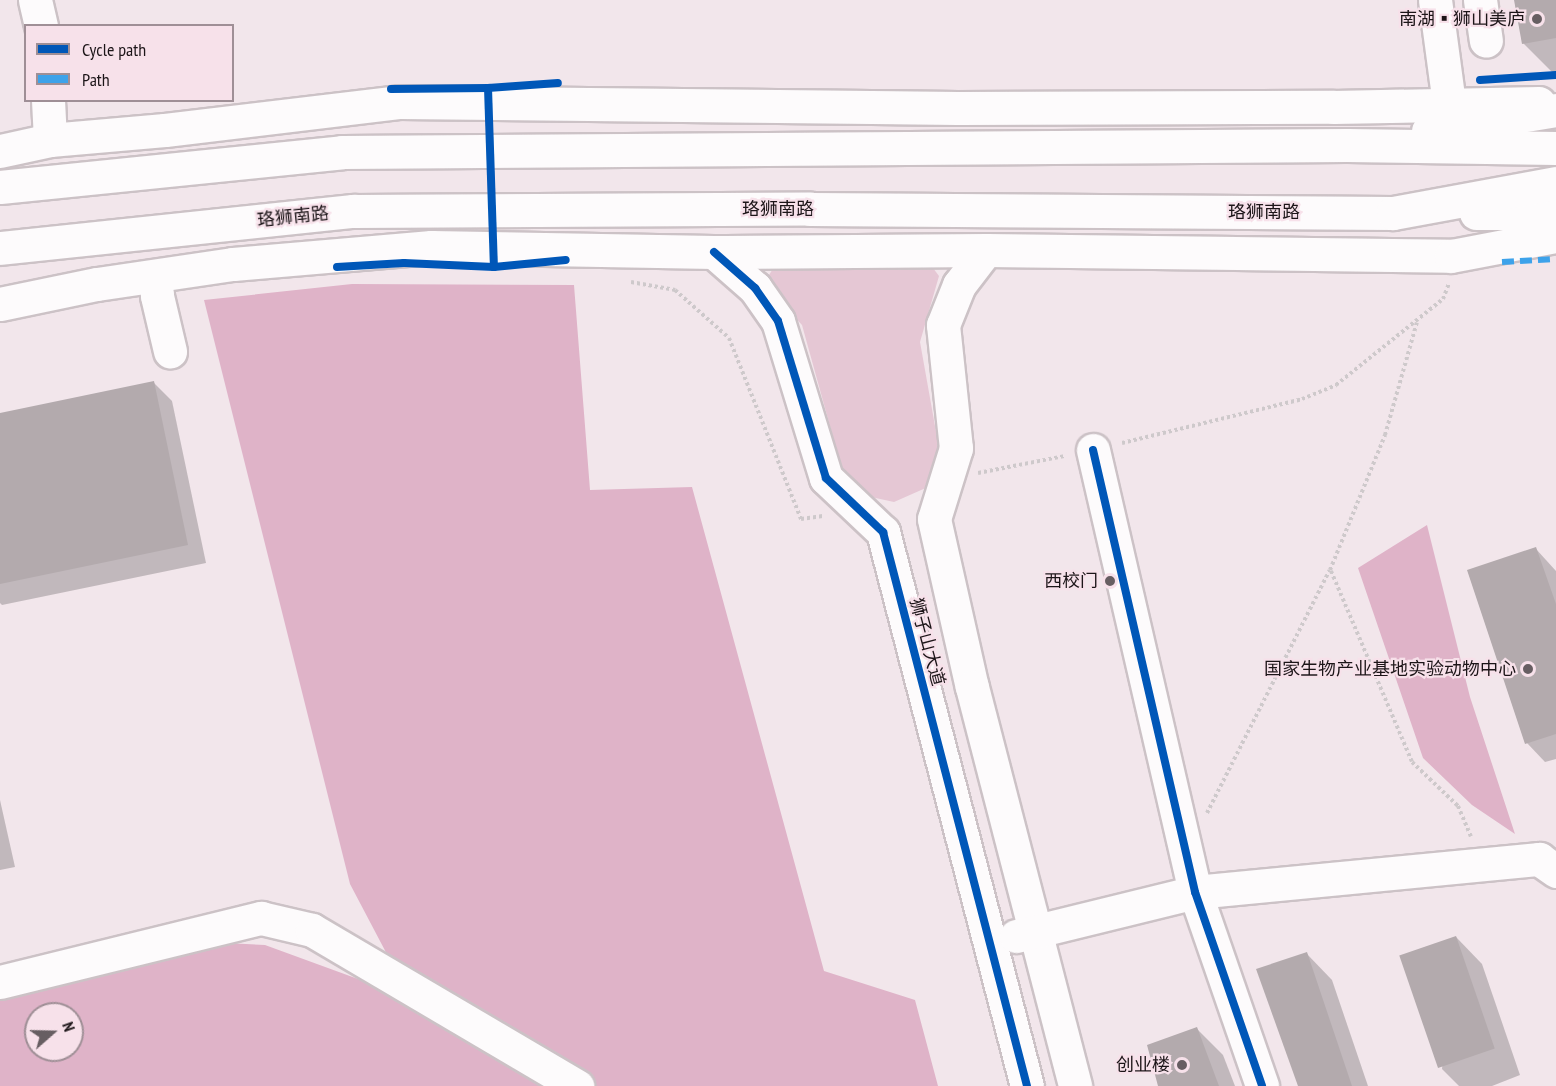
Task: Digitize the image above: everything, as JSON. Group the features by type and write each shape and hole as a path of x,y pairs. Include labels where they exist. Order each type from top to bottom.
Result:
{"main road":[{"path":"35,0 41,24"},
{"path":"1434,0 1449,104"},
{"path":"1480,0 1486,41"},
{"path":"48,102 50,140"},
{"path":"0,151 50,140 165,130 400,102 958,108 1333,107 1556,103"},
{"path":"1347,145 1556,110"},
{"path":"0,187 342,152 1347,145 1554,148"},
{"name":"珞狮南路","path":"0,248 353,211 810,209 1393,213 1556,183"},
{"path":"1393,213 1556,213"},
{"path":"0,304 233,264 431,247 714,252 986,250 1451,256 1556,236"},
{"name":"狮子山大道","path":"986,250 959,285 943,325 956,448 934,519 972,687 1076,1086"},
{"name":"狮子山大道","path":"714,252 755,288 778,321 826,478 882,532 1027,1086"},
{"path":"155,276 157,296 170,351"},
{"path":"1093,450 1195,892 1262,1086"},
{"path":"990,943 1195,892 1539,859 1556,871"},
{"path":"0,982 261,918 312,930 577,1086"}],"path":[{"path":"1186,855 1330,570 1385,435 1417,321"},
{"path":"1330,570 1412,762 1458,806 1483,864"}],"shaded area":[{"path":"780,258 927,260 939,276 920,342 940,454 928,487 894,502 862,495 843,473 802,325 777,298 769,275"},
{"path":"352,284 574,285 590,490 692,487 824,971 915,1000 938,1086 0,1086 0,1001 134,958 225,943 265,945 410,998 350,884 204,300"},
{"path":"1427,525 1470,697 1515,834 1472,805 1423,758 1358,568"}],"building":[{"name":"南湖▪狮山美庐","path":"1514,0 1556,0 1556,38 1522,44"},
{"path":"154,381 188,545 0,584 0,413"},
{"name":"国家生物产业基地实验动物中心","path":"1536,547 1556,604 1556,734 1525,744 1467,570"},
{"path":"1456,936 1495,1049 1438,1068 1399,956"},
{"path":"1307,952 1352,1086 1298,1086 1256,969"},
{"name":"创业楼","path":"1197,1027 1219,1086 1158,1086 1147,1045"}],"marked path":[{"path":"1502,262 1556,259"}],"cycle path":[{"path":"1480,80 1556,75"},
{"path":"391,89 488,88 558,83"},
{"path":"488,88 494,267"},
{"path":"714,252 755,288 778,321 826,478 883,532 1027,1086"},
{"path":"337,267 404,263 494,267 566,260"},
{"path":"1093,450 1195,892 1262,1086"}],"place":[{"name":"南湖▪狮山美庐","path":"1537,19"},
{"name":"西校门","path":"1110,581"},
{"name":"国家生物产业基地实验动物中心","path":"1528,669"},
{"name":"创业楼","path":"1182,1065"}]}
